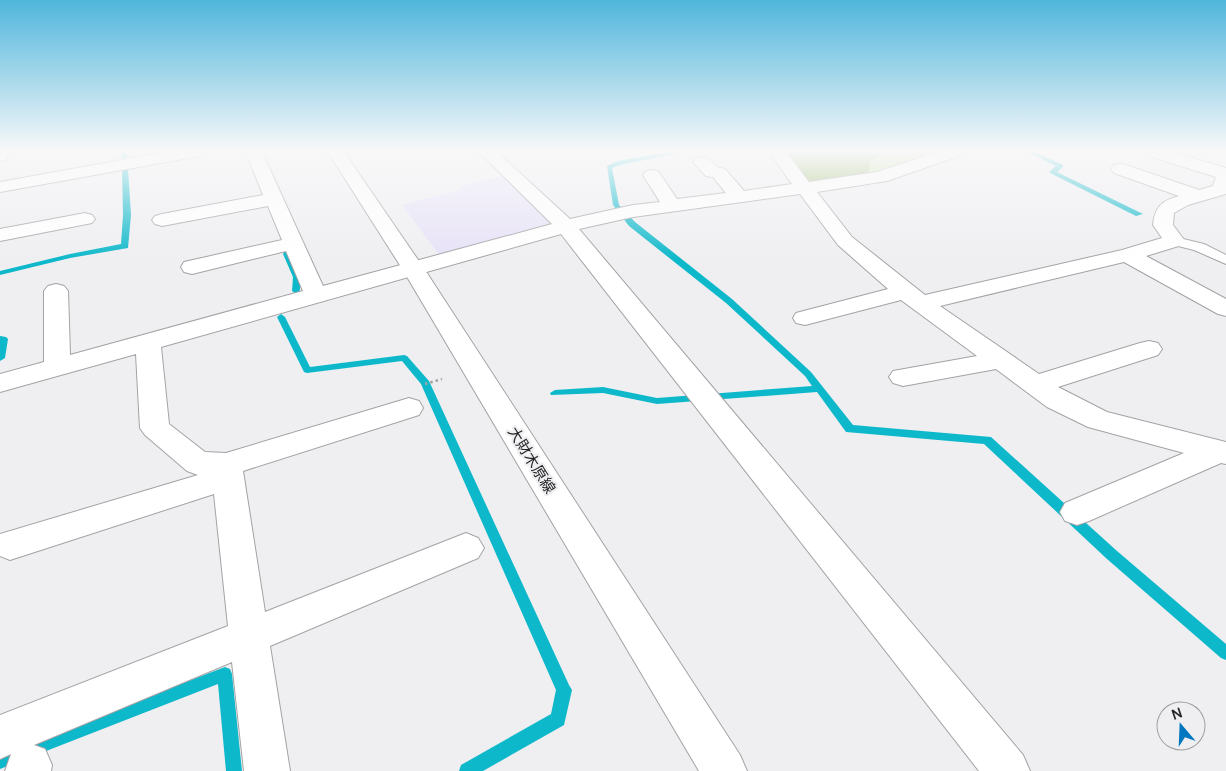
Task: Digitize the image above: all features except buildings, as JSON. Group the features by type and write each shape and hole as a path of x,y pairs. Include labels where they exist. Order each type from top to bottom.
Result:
{"street":[{"path":"270,188 316,295"},
{"name":"大財木原線","path":"360,188 414,270 724,771"},
{"path":"525,188 566,226 1007,771"},
{"path":"660,188 672,206"},
{"path":"732,188 740,198"},
{"path":"0,383 316,295 414,270 566,226 623,213 816,188"},
{"path":"1175,188 1198,196"},
{"path":"805,318 1127,255 1175,241 1163,225 1164,211 1181,201 1215,188"},
{"path":"804,190 845,241 914,297 1057,400 1098,420 1223,452"},
{"path":"162,220 275,199"},
{"path":"0,235 85,219"},
{"path":"192,267 294,243"},
{"path":"1127,255 1226,308"},
{"path":"56,291 57,367"},
{"path":"148,342 155,428 198,463 227,471"},
{"path":"1035,385 1149,350"},
{"path":"903,376 1000,360"},
{"path":"10,545 409,408"},
{"path":"1077,512 1223,452"},
{"path":"227,471 267,771"},
{"path":"19,758 250,635 466,548"}],"lane":[{"path":"1175,241 1199,247 1226,260"}],"shaded area":[{"path":"459,188 514,188 552,224 440,256 402,205 460,190"}],"waterway":[{"path":"0,273 70,256 125,246 127,215 126,188"},
{"path":"613,188 616,205 632,224 729,301 808,374 850,429 987,440 1112,555 1226,653"},
{"path":"1085,188 1139,214"},
{"path":"287,254 297,277 296,291"},
{"path":"281,317 307,370 404,358 425,383 564,690 558,719 467,771"},
{"path":"0,339 3,339 0,358"},
{"path":"555,393 603,390 657,401 819,389"},
{"path":"0,761 225,674 234,771"}]}
